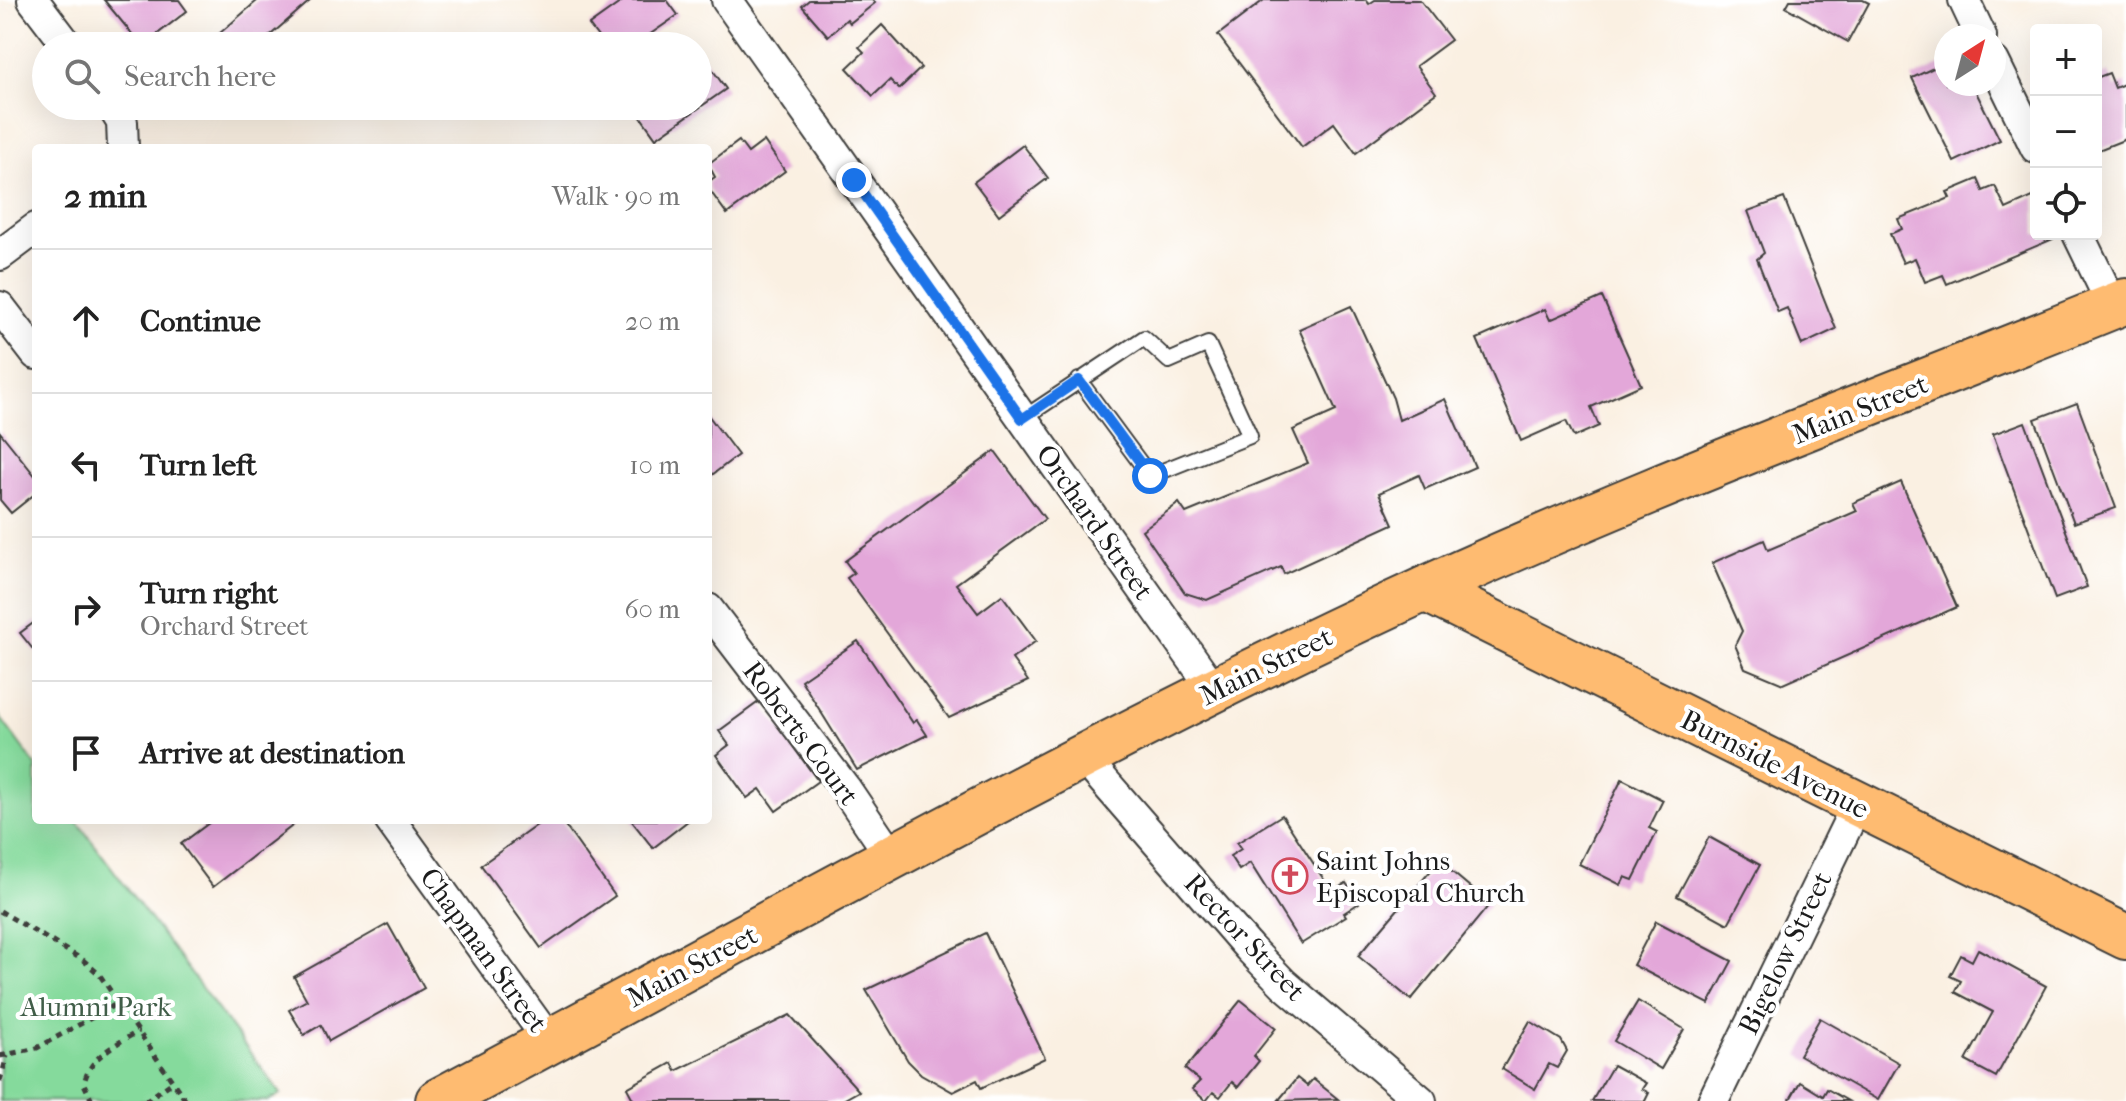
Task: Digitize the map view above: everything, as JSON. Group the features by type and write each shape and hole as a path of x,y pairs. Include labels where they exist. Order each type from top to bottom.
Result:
{"main road":[{"name":"Main Street","path":"438,1101 1084,758 1425,589 1547,535 2120,304"},
{"name":"Burnside Avenue","path":"1425,589 2126,937"}],"street":[{"path":"33,0 57,32"},
{"path":"1964,0 1975,24"},
{"name":"Orchard Street","path":"730,1 1215,691"},
{"path":"2006,87 2030,136"},
{"path":"121,120 123,144"},
{"path":"0,255 32,231"},
{"path":"2082,240 2120,304"},
{"path":"0,307 32,349"},
{"name":"Roberts Court","path":"712,614 845,788 893,859"},
{"name":"Rector Street","path":"1084,758 1258,957 1421,1101"},
{"name":"Bigelow Street","path":"1713,1101 1857,805"},
{"name":"Chapman Street","path":"393,824 550,1042"}],"lane":[{"path":"1022,419 1079,380 1144,338 1169,361 1208,344 1250,436 1150,476 1079,380"}],"path":[{"path":"0,911 83,960 120,1002 186,1101"},
{"path":"0,1081 4,1056 37,1048 120,1002"},
{"path":"92,1101 84,1084 90,1067 98,1058 139,1031"},
{"path":"145,1101 173,1082"}],"green space":[{"name":"Alumni Park","path":"0,717 32,761 32,824 79,824 281,1094 268,1101 0,1101"}],"building":[{"path":"104,0 179,0 187,11 160,32 130,32"},
{"path":"258,0 311,0 274,32 221,32"},
{"path":"624,0 667,0 678,15 653,32 594,32 589,25"},
{"path":"809,0 872,0 875,3 850,23 847,19 828,36 802,6"},
{"path":"1264,0 1366,0 1369,4 1375,0 1420,0 1451,40 1416,66 1436,93 1356,153 1334,123 1302,147 1218,35"},
{"path":"1790,0 1863,0 1869,3 1848,42 1786,7"},
{"path":"882,25 921,68 899,89 890,80 873,96 847,68 864,52 859,47"},
{"path":"1934,68 1934,96 1978,96 2000,140 1954,162 1912,78"},
{"path":"712,69 726,89 712,99"},
{"path":"2109,73 2115,88 2126,83 2126,139 2102,149 2102,96 2102,76"},
{"path":"643,120 682,120 656,138"},
{"path":"739,141 748,153 764,141 785,171 727,214 712,193 712,179 715,177 712,161"},
{"path":"1023,145 1048,178 999,215 974,182"},
{"path":"1978,179 1983,191 1995,186 2006,209 2030,198 2030,240 2051,240 1947,284 1943,275 1925,282 1915,258 1903,263 1890,234 1902,229 1898,219 1950,198 1947,192"},
{"path":"1784,198 1836,329 1802,345 1787,308 1778,312 1757,259 1764,253 1748,211"},
{"path":"1602,297 1641,385 1591,407 1599,426 1574,437 1566,421 1521,441 1477,339 1545,309 1550,320"},
{"path":"1351,306 1393,398 1399,420 1445,399 1475,467 1425,489 1419,475 1379,493 1393,524 1284,574 1281,567 1207,600 1185,593 1142,530 1179,503 1186,513 1308,463 1293,430 1336,411 1299,329"},
{"path":"2077,403 2116,508 2074,523 2035,419"},
{"path":"712,420 738,455 712,475"},
{"path":"2025,422 2087,587 2055,599 1993,434"},
{"path":"0,432 32,472 32,496 11,513 0,500"},
{"path":"995,451 1045,519 956,584 978,613 1002,595 1036,641 1012,659 1028,681 949,718 847,578 854,573 845,561"},
{"path":"1901,482 1957,607 1783,684 1745,668 1735,645 1742,631 1712,563 1764,540 1768,550 1857,511 1853,503"},
{"path":"32,624 32,648 20,633"},
{"path":"858,641 913,723 917,720 927,735 857,770 801,680"},
{"path":"760,701 818,781 776,811 760,789 747,798 716,755 729,745 719,731"},
{"path":"1622,779 1663,800 1649,828 1657,832 1633,880 1625,877 1621,885 1579,864"},
{"name":"Saint Johns Episcopal Church","path":"1282,815 1332,892 1346,883 1359,903 1344,913 1346,916 1301,944 1250,863 1239,870 1230,856 1241,849 1237,843"},
{"path":"208,824 295,824 213,887 181,844"},
{"path":"538,824 564,824 615,896 541,948 481,865"},
{"path":"634,824 684,824 653,848"},
{"path":"1709,837 1760,865 1728,924 1677,896"},
{"path":"1439,861 1490,904 1411,1000 1358,956"},
{"path":"1656,921 1732,961 1709,1004 1633,965"},
{"path":"388,924 424,988 329,1041 321,1025 304,1035 289,1010 307,1000 294,977"},
{"path":"985,933 1045,1058 981,1088 977,1080 953,1092 921,1074 908,1061 866,990"},
{"path":"1978,949 2046,986 1996,1077 1966,1061 1993,1012 1955,992 1961,981 1950,976 1961,955 1972,961"},
{"path":"1241,1000 1276,1028 1254,1056 1259,1061 1238,1087 1232,1082 1220,1097 1213,1092 1206,1101 1192,1089 1200,1081 1185,1069"},
{"path":"1638,1001 1684,1029 1661,1069 1614,1041"},
{"path":"790,1015 859,1091 841,1101 634,1101 627,1088 672,1063 676,1071"},
{"path":"1820,1018 1899,1063 1878,1100 1799,1055"},
{"path":"1530,1021 1561,1040 1567,1051 1557,1068 1549,1064 1535,1089 1502,1069"},
{"path":"1613,1065 1646,1083 1642,1089 1649,1093 1645,1101 1592,1101"},
{"path":"1297,1078 1307,1086 1313,1079 1338,1099 1278,1101"},
{"path":"1800,1082 1823,1096 1827,1089 1848,1101 1789,1101"}],"place":[{"name":"Saint Johns Episcopal Church","path":"1290,876"}],"route":[{"path":"854,180 1022,419 1079,380 1150,476"}]}
